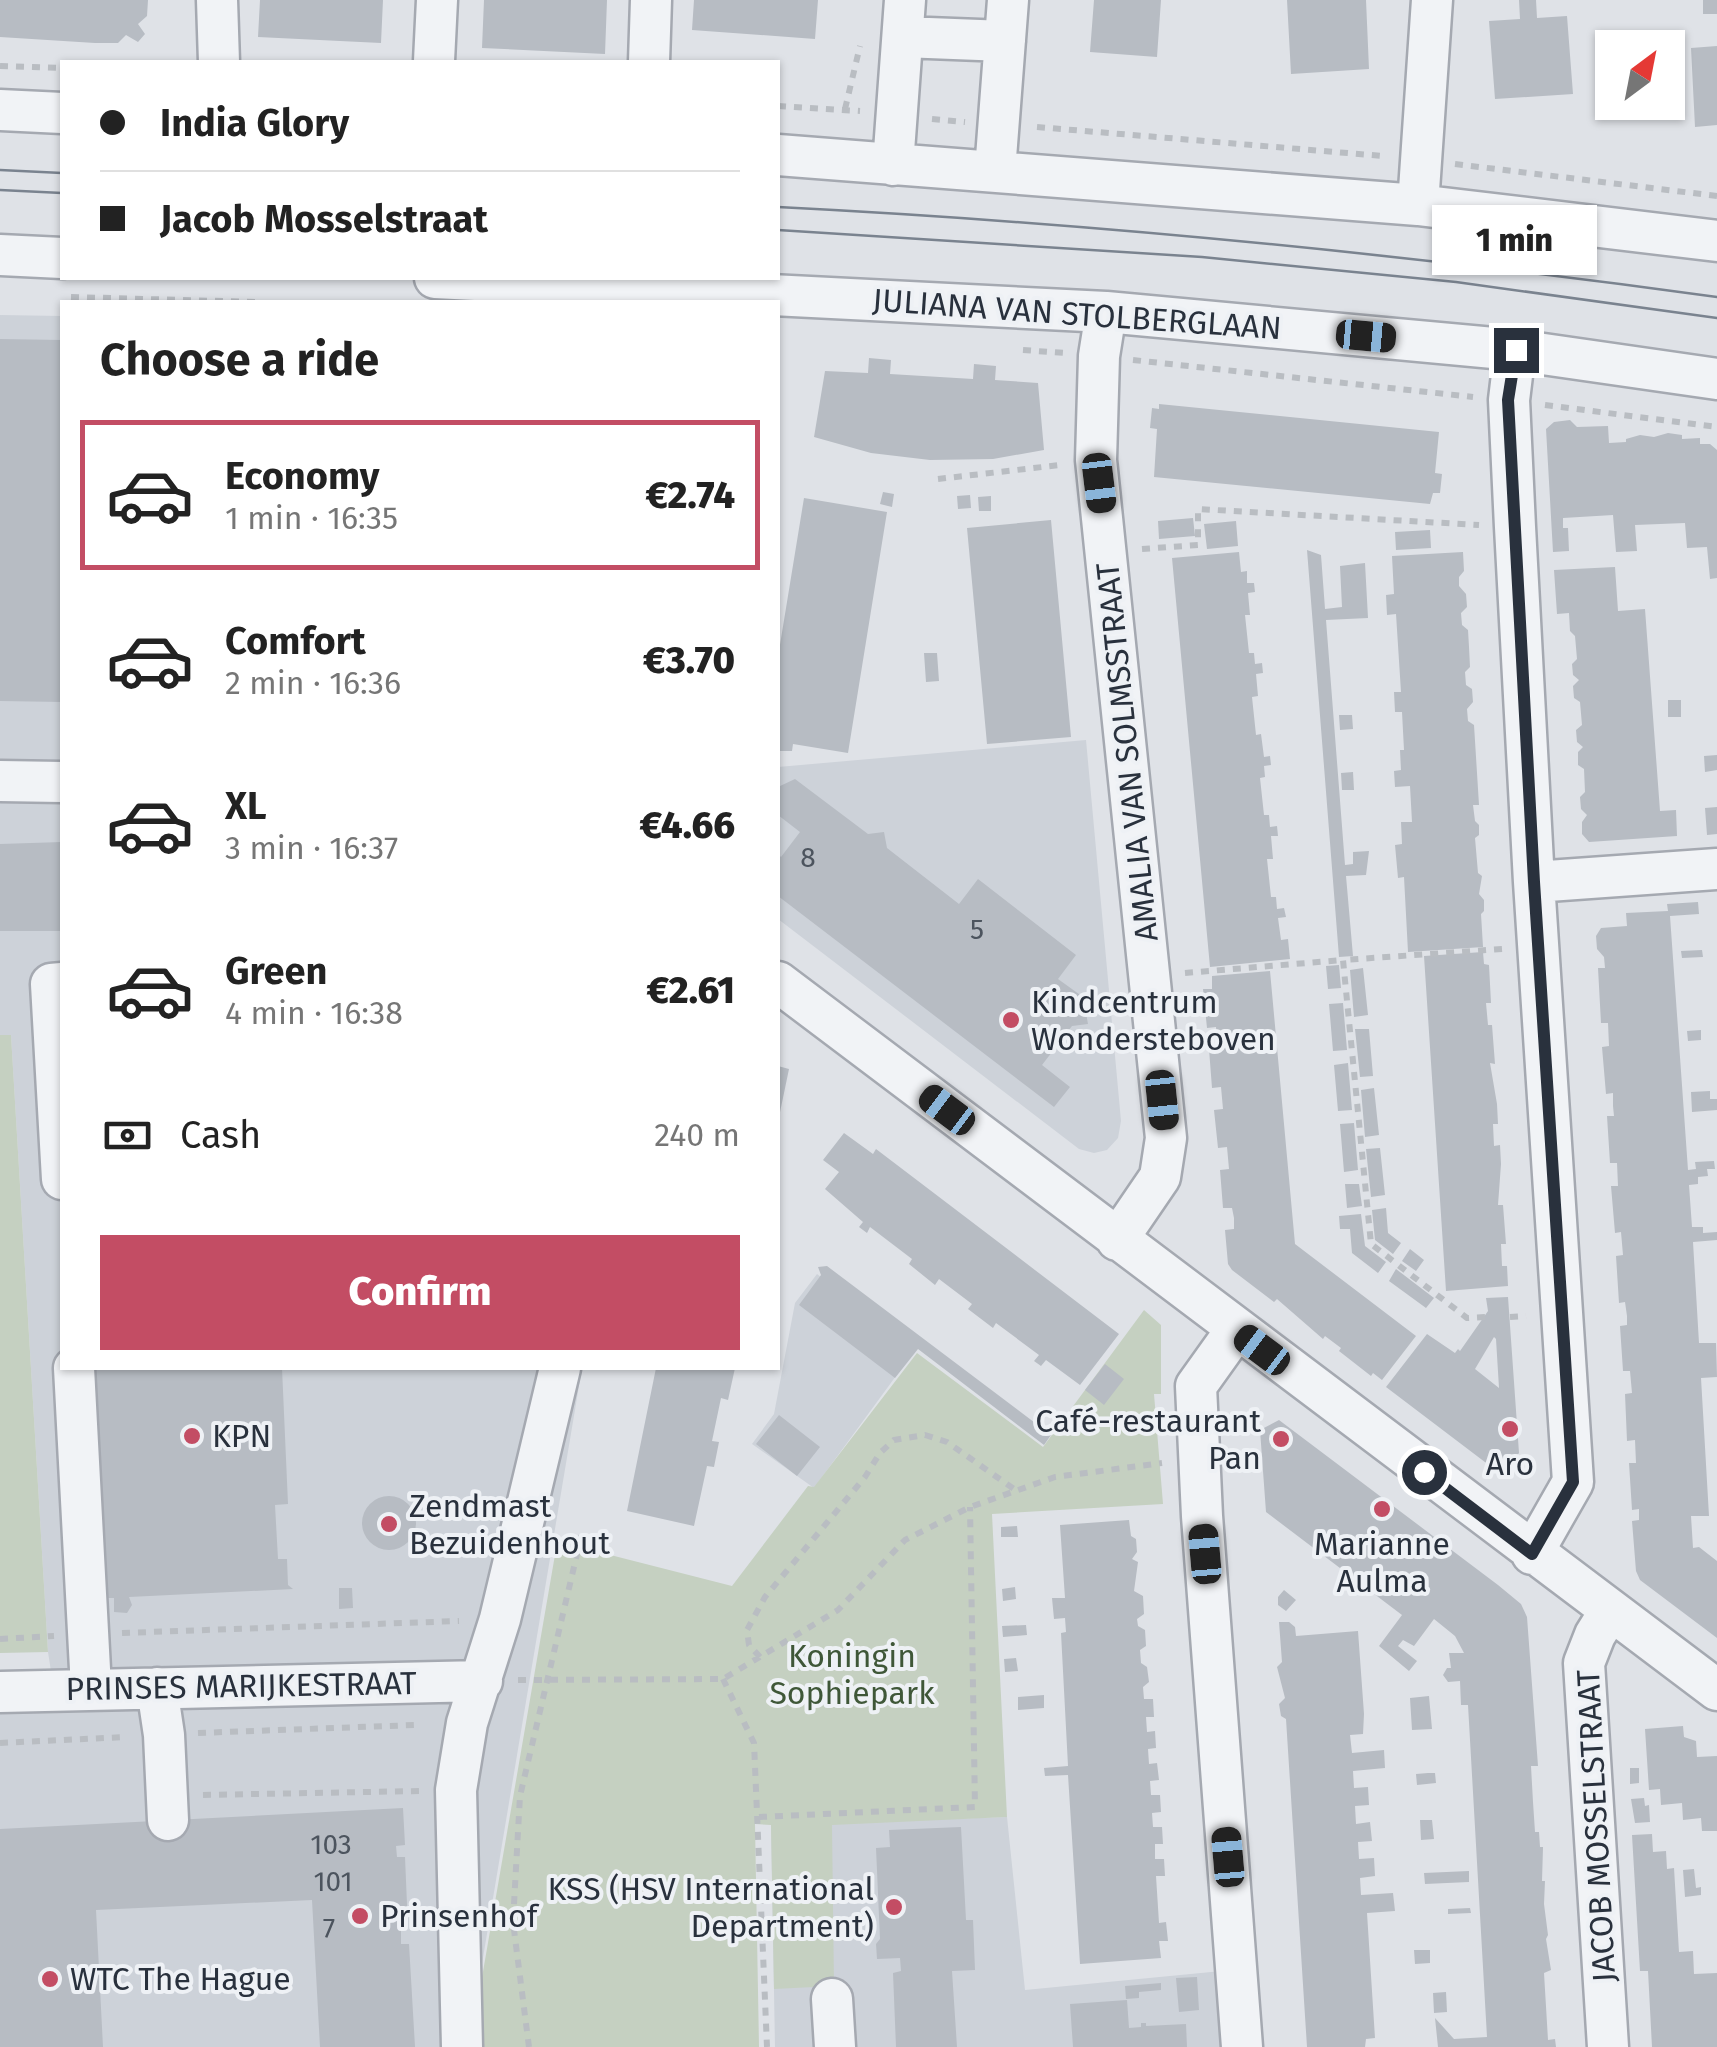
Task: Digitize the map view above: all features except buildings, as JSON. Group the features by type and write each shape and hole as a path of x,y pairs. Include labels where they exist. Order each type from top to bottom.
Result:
{"street":[{"path":"217,0 218,60"},
{"path":"434,60 436,0"},
{"path":"649,60 651,0"},
{"path":"995,171 1008,0"},
{"path":"1418,205 1432,0"},
{"path":"893,165 904,18 1005,41"},
{"path":"0,110 60,113"},
{"path":"780,155 1418,205 1717,241"},
{"path":"0,255 60,277"},
{"name":"JULIANA VAN STOLBERGLAAN","path":"468,280 1106,312 1516,350 1717,379"},
{"name":"AMALIA VAN SOLMSSTRAAT","path":"1106,312 1099,356 1096,460 1166,1138 1160,1176 1116,1240"},
{"path":"1516,350 1508,400 1573,1482 1532,1554"},
{"path":"0,780 60,782"},
{"path":"1534,882 1717,868"},
{"path":"60,984 51,984 60,1144"},
{"path":"780,984 1717,1690"},
{"path":"1236,1330 1196,1386 1242,2047"},
{"path":"74,1370 91,1688"},
{"path":"462,2047 456,1790 467,1723 500,1619 560,1370"},
{"name":"JACOB MOSSELSTRAAT","path":"1608,2047 1584,1663 1610,1611"},
{"name":"PRINSES MARIJKESTRAAT","path":"0,1692 482,1682"},
{"path":"157,1688 168,1808"},
{"path":"832,1999 835,2047"}],"path":[{"path":"845,109 862,34"},
{"path":"0,66 60,68"},
{"path":"780,106 1423,160 1717,196"},
{"path":"85,280 242,300"},
{"name":"JULIANA VAN STOLBERGLAAN","path":"1004,349 1508,400 1717,427"},
{"path":"938,479 1096,460"},
{"path":"1135,550 1198,545 1198,510 1515,527"},
{"path":"1209,971 1538,947"},
{"path":"1343,960 1371,1244 1467,1318 1484,1317"},
{"path":"760,1658 749,1645 747,1630 765,1598 894,1440 925,1435 947,1442 1015,1489"},
{"path":"482,1682 550,1678 724,1679 838,1610 906,1540 970,1507 1055,1477 1149,1463 1201,1462"},
{"path":"759,1818 975,1807 970,1507"},
{"path":"529,2047 514,1922 520,1796 582,1534"},
{"path":"0,1639 500,1619"},
{"path":"724,1679 754,1742 766,2047"},
{"path":"0,1743 467,1723"},
{"path":"168,1808 456,1790"}],"shaded area":[{"path":"0,315 60,316 60,1370 582,1370 468,2047 0,2047 0,1712 57,1710 48,1652 11,1035 0,1035"},
{"name":"Kindcentrum Wondersteboven","path":"1086,740 1121,1121 1118,1138 1107,1150 1094,1153 1079,1149 780,921 780,767"},
{"path":"817,1274 915,1350 814,1488 752,1444 774,1414 795,1303"},
{"name":"KSS (HSV International Department)","path":"1007,1817 1025,1990 1232,1970 1238,2047 775,2047 771,1825"}],"green space":[{"path":"0,1035 11,1035 48,1652 0,1653"},
{"name":"Koningin Sophiepark","path":"1144,1310 1161,1325 1161,1394 1154,1394 1163,1504 992,1514 1007,1817 832,1825 834,1986 774,1989 771,1825 755,1824 759,2047 470,2047 556,1549 579,1547 732,1586 917,1353 1043,1447"}],"tram line":[{"path":"0,170 60,173"},
{"path":"0,190 60,193"},
{"path":"780,207 1248,242 1717,297"},
{"path":"780,230 1202,257 1456,282 1717,318"}],"place":[{"name":"Kindcentrum Wondersteboven","path":"1011,1020"},
{"name":"Aro","path":"1510,1429"},
{"name":"KPN","path":"192,1436"},
{"name":"Café-restaurant Pan","path":"1281,1439"},
{"name":"Marianne Aulma","path":"1382,1509"},
{"name":"Zendmast Bezuidenhout","path":"389,1524"},
{"name":"KSS (HSV International Department)","path":"894,1907"},
{"name":"Prinsenhof","path":"360,1916"},
{"name":"WTC The Hague","path":"50,1979"}],"route":[{"path":"1424,1472 1532,1554 1573,1482 1508,400 1516,350"}]}
